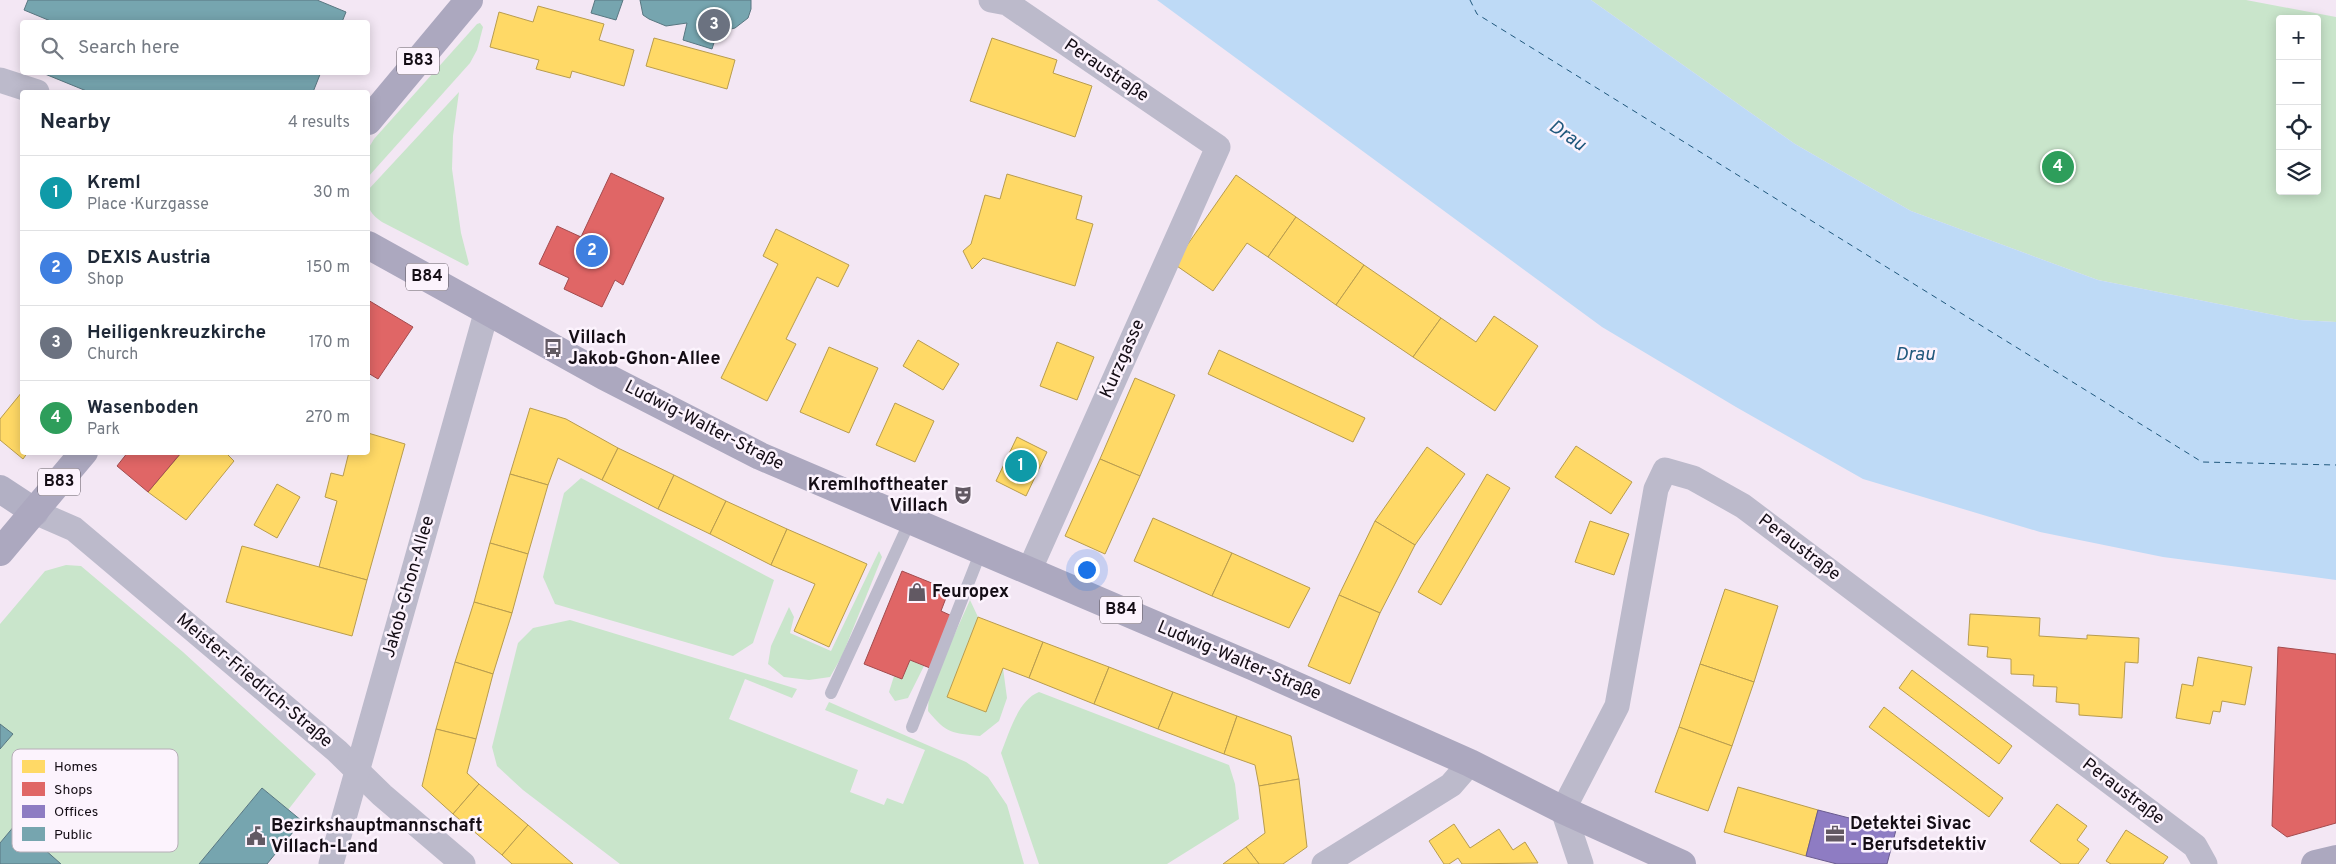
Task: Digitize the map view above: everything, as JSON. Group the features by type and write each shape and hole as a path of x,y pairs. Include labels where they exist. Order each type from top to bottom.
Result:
{"main road":[{"name":"B83","path":"370,119 469,0"},
{"name":"Ludwig-Walter-Straße","path":"370,246 604,376 760,456 910,522 981,550 1254,667 1470,763 1563,810 1682,864"},
{"name":"B83","path":"0,552 82,455"},
{"path":"0,489 35,512"},
{"path":"2315,864 2336,859"}],"street":[{"name":"Peraustraße","path":"991,0 1007,4 1218,148"},
{"path":"0,80 32,90"},
{"name":"Kurzgasse","path":"1029,571 1218,148"},
{"name":"Jakob-Ghon-Allee","path":"331,864 487,310"},
{"name":"Peraustraße","path":"1563,810 1617,706 1656,489 1665,470 1693,478 1743,506 2195,846 2205,864"},
{"name":"Meister-Friedrich-Straße","path":"35,512 74,529 358,770 382,795 463,864"},
{"path":"1324,864 1451,785 1470,763"},
{"path":"1563,810 1580,864"}],"lane":[{"path":"831,693 910,522"},
{"path":"912,727 981,550"}],"green space":[{"path":"1591,0 2246,0 2336,17 2336,322 2299,320 2098,280 1911,211 1795,144"},
{"path":"480,23 483,27 477,50 470,63 370,175 370,146 374,139 477,24"},
{"path":"459,92 453,136 452,169 461,233 469,264 467,266 382,222 370,210 370,188"},
{"path":"581,478 774,580 753,643 733,656 555,604 543,577 564,493"},
{"path":"879,551 882,557 842,656 830,677 809,680 784,677 768,664 771,646 789,607 794,617 790,633 831,651"},
{"path":"66,565 81,566 183,652 316,774 288,810 262,788 199,864 61,864 47,852 178,852 178,749 12,749 12,829 0,843 0,749 12,734 0,724 0,624 45,571"},
{"path":"970,600 978,617 947,697 986,712 1003,668 1007,698 999,721 980,736 951,731 940,724 928,711 929,691"},
{"path":"570,620 797,689 792,698 745,679 729,719 858,770 850,792 884,805 887,798 903,804 925,750 825,710 829,702 966,762 988,777 1007,805 1024,864 620,864 523,790 497,766 492,747 518,643 533,628"},
{"path":"910,660 924,666 908,698 895,701 889,692 894,676 902,679"},
{"path":"1039,692 1229,765 1235,784 1239,819 1167,864 1039,864 1001,753 1015,718 1025,702"}],"water":[{"name":"Drau","path":"1157,0 1591,0 1795,144 1911,211 2098,280 2299,320 2336,322 2336,580 2163,557 2040,532 1863,479 1736,407 1602,327"}],"building: Homes":[{"path":"538,6 604,24 599,40 634,50 624,86 572,71 570,78 536,69 539,60 490,47 499,12 533,22"},
{"path":"654,38 735,60 727,89 646,66"},
{"path":"992,38 1057,60 1053,73 1092,86 1075,137 970,101"},
{"path":"1007,174 1082,196 1076,219 1093,224 1075,286 983,258 972,269 963,251 971,244 985,195 1000,199"},
{"path":"1236,175 1296,217 1268,257 1247,243 1213,291 1174,264"},
{"path":"1296,217 1364,265 1336,305 1268,257"},
{"path":"776,229 849,265 838,287 817,277 786,339 796,344 767,401 721,378 778,264 763,256"},
{"path":"1364,265 1441,318 1413,357 1336,305"},
{"path":"1494,316 1538,346 1495,411 1413,357 1441,318 1476,342"},
{"path":"918,340 959,364 943,390 903,366"},
{"path":"1057,342 1094,357 1077,400 1040,386"},
{"path":"829,347 878,368 849,433 800,412"},
{"path":"1219,350 1365,418 1353,442 1208,374"},
{"path":"1135,378 1175,395 1140,476 1100,459"},
{"path":"20,394 20,455 26,455 23,459 0,440 0,419"},
{"path":"895,403 934,421 915,462 876,445"},
{"path":"530,408 566,419 618,448 602,480 558,458 548,485 510,474"},
{"path":"370,434 405,444 367,580 319,567 337,501 325,497 331,473 343,476 348,455 370,455"},
{"path":"1017,437 1047,452 1026,496 996,481"},
{"path":"1576,446 1632,482 1611,514 1555,477"},
{"path":"1427,447 1465,474 1415,545 1375,521"},
{"path":"618,448 674,475 658,509 602,480"},
{"path":"179,455 228,455 234,461 186,520 148,492"},
{"path":"1100,459 1140,476 1105,554 1065,536"},
{"path":"510,474 548,485 528,554 490,543"},
{"path":"1487,474 1510,488 1441,605 1418,592"},
{"path":"674,475 726,501 710,534 658,509"},
{"path":"277,484 300,497 277,538 254,525"},
{"path":"726,501 787,529 771,565 710,534"},
{"path":"1153,518 1232,553 1212,596 1134,561"},
{"path":"1375,521 1415,545 1380,613 1339,595"},
{"path":"1590,521 1629,534 1614,575 1575,562"},
{"path":"787,529 867,564 829,647 794,631 815,584 771,565"},
{"path":"490,543 528,554 512,613 474,602"},
{"path":"242,546 367,580 352,636 226,602"},
{"path":"1232,553 1310,588 1289,628 1212,596"},
{"path":"1080,560 1096,567 1094,573 1077,566"},
{"path":"1725,589 1778,606 1754,682 1700,664"},
{"path":"1339,595 1380,613 1350,684 1308,666"},
{"path":"474,602 512,613 493,674 455,662"},
{"path":"1970,614 2040,618 2039,636 2087,639 2087,635 2139,638 2138,663 2125,662 2122,718 2079,715 2079,704 2056,702 2057,687 2033,686 2034,675 2011,674 2011,659 1987,657 1988,647 1968,645"},
{"path":"978,617 1043,642 1029,678 1003,668 986,712 947,697"},
{"path":"1043,642 1109,667 1094,704 1029,678"},
{"path":"2198,657 2252,667 2245,705 2222,701 2220,712 2213,711 2210,724 2176,718 2182,684 2193,686"},
{"path":"455,662 493,674 476,739 436,729"},
{"path":"1700,664 1754,682 1732,746 1679,727"},
{"path":"1109,667 1173,692 1158,729 1094,704"},
{"path":"1912,670 2012,746 1999,764 1899,688"},
{"path":"1173,692 1237,716 1224,754 1158,729"},
{"path":"1884,707 2003,798 1989,817 1869,727"},
{"path":"1237,716 1291,736 1299,779 1259,786 1255,765 1224,754"},
{"path":"1679,727 1732,746 1708,811 1655,792"},
{"path":"436,729 476,739 467,773 479,784 453,814 422,786"},
{"path":"1299,779 1307,847 1283,864 1259,864 1246,847 1265,833 1259,786"},
{"path":"479,784 528,825 502,855 453,814"},
{"path":"1738,787 1818,810 1806,856 1724,832"},
{"path":"2057,804 2087,826 2077,840 2089,849 2078,864 2061,864 2030,841"},
{"path":"1454,824 1470,848 1499,829 1513,850 1525,842 1538,863 1462,864 1458,858 1449,864 1444,864 1429,841"},
{"path":"528,825 573,864 512,864 502,855"},
{"path":"2126,830 2168,857 2163,864 2111,864 2106,861"},
{"path":"1246,847 1259,864 1223,864"}],"building: Shops":[{"path":"611,173 664,198 623,285 615,280 602,307 564,289 569,278 539,264 557,226 581,237"},
{"path":"370,301 413,327 378,379 370,374"},
{"path":"126,455 179,455 148,492 117,466"},
{"path":"902,571 949,590 941,611 952,616 930,668 910,660 902,679 864,664"},
{"path":"2278,647 2336,654 2336,823 2287,837 2272,826"}],"building: Offices":[{"path":"1818,810 1896,830 1887,864 1837,864 1806,856"}],"building: Public":[{"path":"28,0 317,0 346,12 343,20 48,20 24,10"},
{"path":"595,0 623,0 616,20 591,13"},
{"path":"640,0 751,0 751,9 748,18 735,28 727,30 719,27 712,49 683,40 687,23 666,26 643,15"},
{"path":"47,75 320,75 314,90 84,90"},
{"path":"0,724 13,734 0,749"},
{"name":"Bezirkshauptmannschaft Villach-Land","path":"262,788 302,821 267,864 199,864"},
{"path":"12,829 12,852 48,852 61,864 0,864 0,843"}],"ferry route":[{"path":"1470,0 1477,14 2202,462 2336,465"}],"place":[{"name":"Heiligenkreuzkirche","path":"714,25"},
{"name":"Wasenboden","path":"2058,167"},
{"name":"DEXIS Austria","path":"592,251"},
{"name":"Villach Jakob-Ghon-Allee","path":"553,348"},
{"name":"Kreml","path":"1021,466"},
{"name":"Kremlhoftheater Villach","path":"963,495"},
{"name":"Feuropex","path":"917,592"},
{"name":"Detektei Sivac - Berufsdetektiv","path":"1835,834"},
{"name":"Bezirkshauptmannschaft Villach-Land","path":"256,836"}]}
